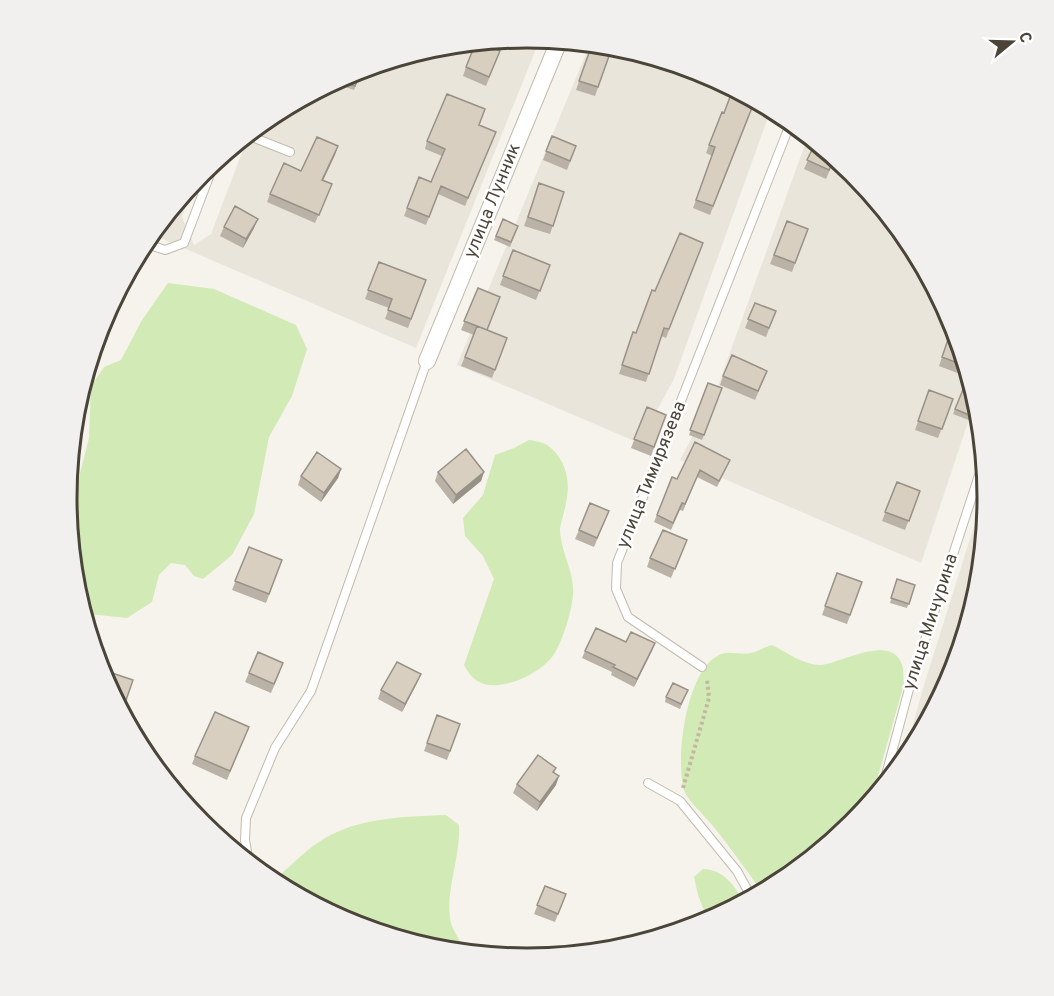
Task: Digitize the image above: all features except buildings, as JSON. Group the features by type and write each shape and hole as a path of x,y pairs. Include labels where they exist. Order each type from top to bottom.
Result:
{"street":[{"name":"улица Лунник","path":"427,361 556,49"}],"lane":[{"name":"улица Тимирязева","path":"702,667 628,617 616,588 617,563 787,131"},
{"path":"256,139 290,152"},
{"path":"154,246 165,250 184,243 207,182"},
{"path":"247,850 246,818 275,748 311,691 427,361"},
{"name":"улица Мичурина","path":"890,764 909,689 976,483"},
{"path":"648,783 680,801 707,832 748,890"}],"path":[{"path":"680,801 709,698 708,682 702,667"}],"shaded area":[{"path":"536,48 416,348 160,238 187,203 182,217 194,245 211,234 243,149 302,108 355,82 411,63 468,52"},
{"path":"587,52 643,63 672,72 726,94 768,118 674,379 639,443 457,365"},
{"path":"805,144 865,201 901,248 931,299 962,382 969,418 921,563 680,460 715,394"},
{"path":"976,519 973,557 962,614 943,670 910,733"}],"green space":[{"path":"168,283 214,289 296,325 307,349 292,396 269,437 254,514 232,555 203,579 194,576 185,565 171,563 159,575 152,602 127,618 92,614 81,557 77,498 78,483 89,438 91,387 104,367 121,360 142,320"},
{"path":"529,440 545,444 553,450 566,471 568,486 560,529 572,580 572,603 560,643 548,662 518,680 498,685 485,684 476,680 464,665 494,579 483,556 465,536 463,518 483,495 495,455"},
{"path":"772,645 801,661 820,665 876,650 888,651 896,656 902,665 904,684 877,781 824,836 801,855 757,885 686,794 681,758 686,716 698,678 708,664 719,655 751,653"},
{"path":"446,815 459,825 458,850 449,911 452,927 461,943 411,933 355,914 328,902 281,874 313,846 333,834 364,823"},
{"path":"703,869 717,872 732,884 740,895 704,912 694,877"}]}
